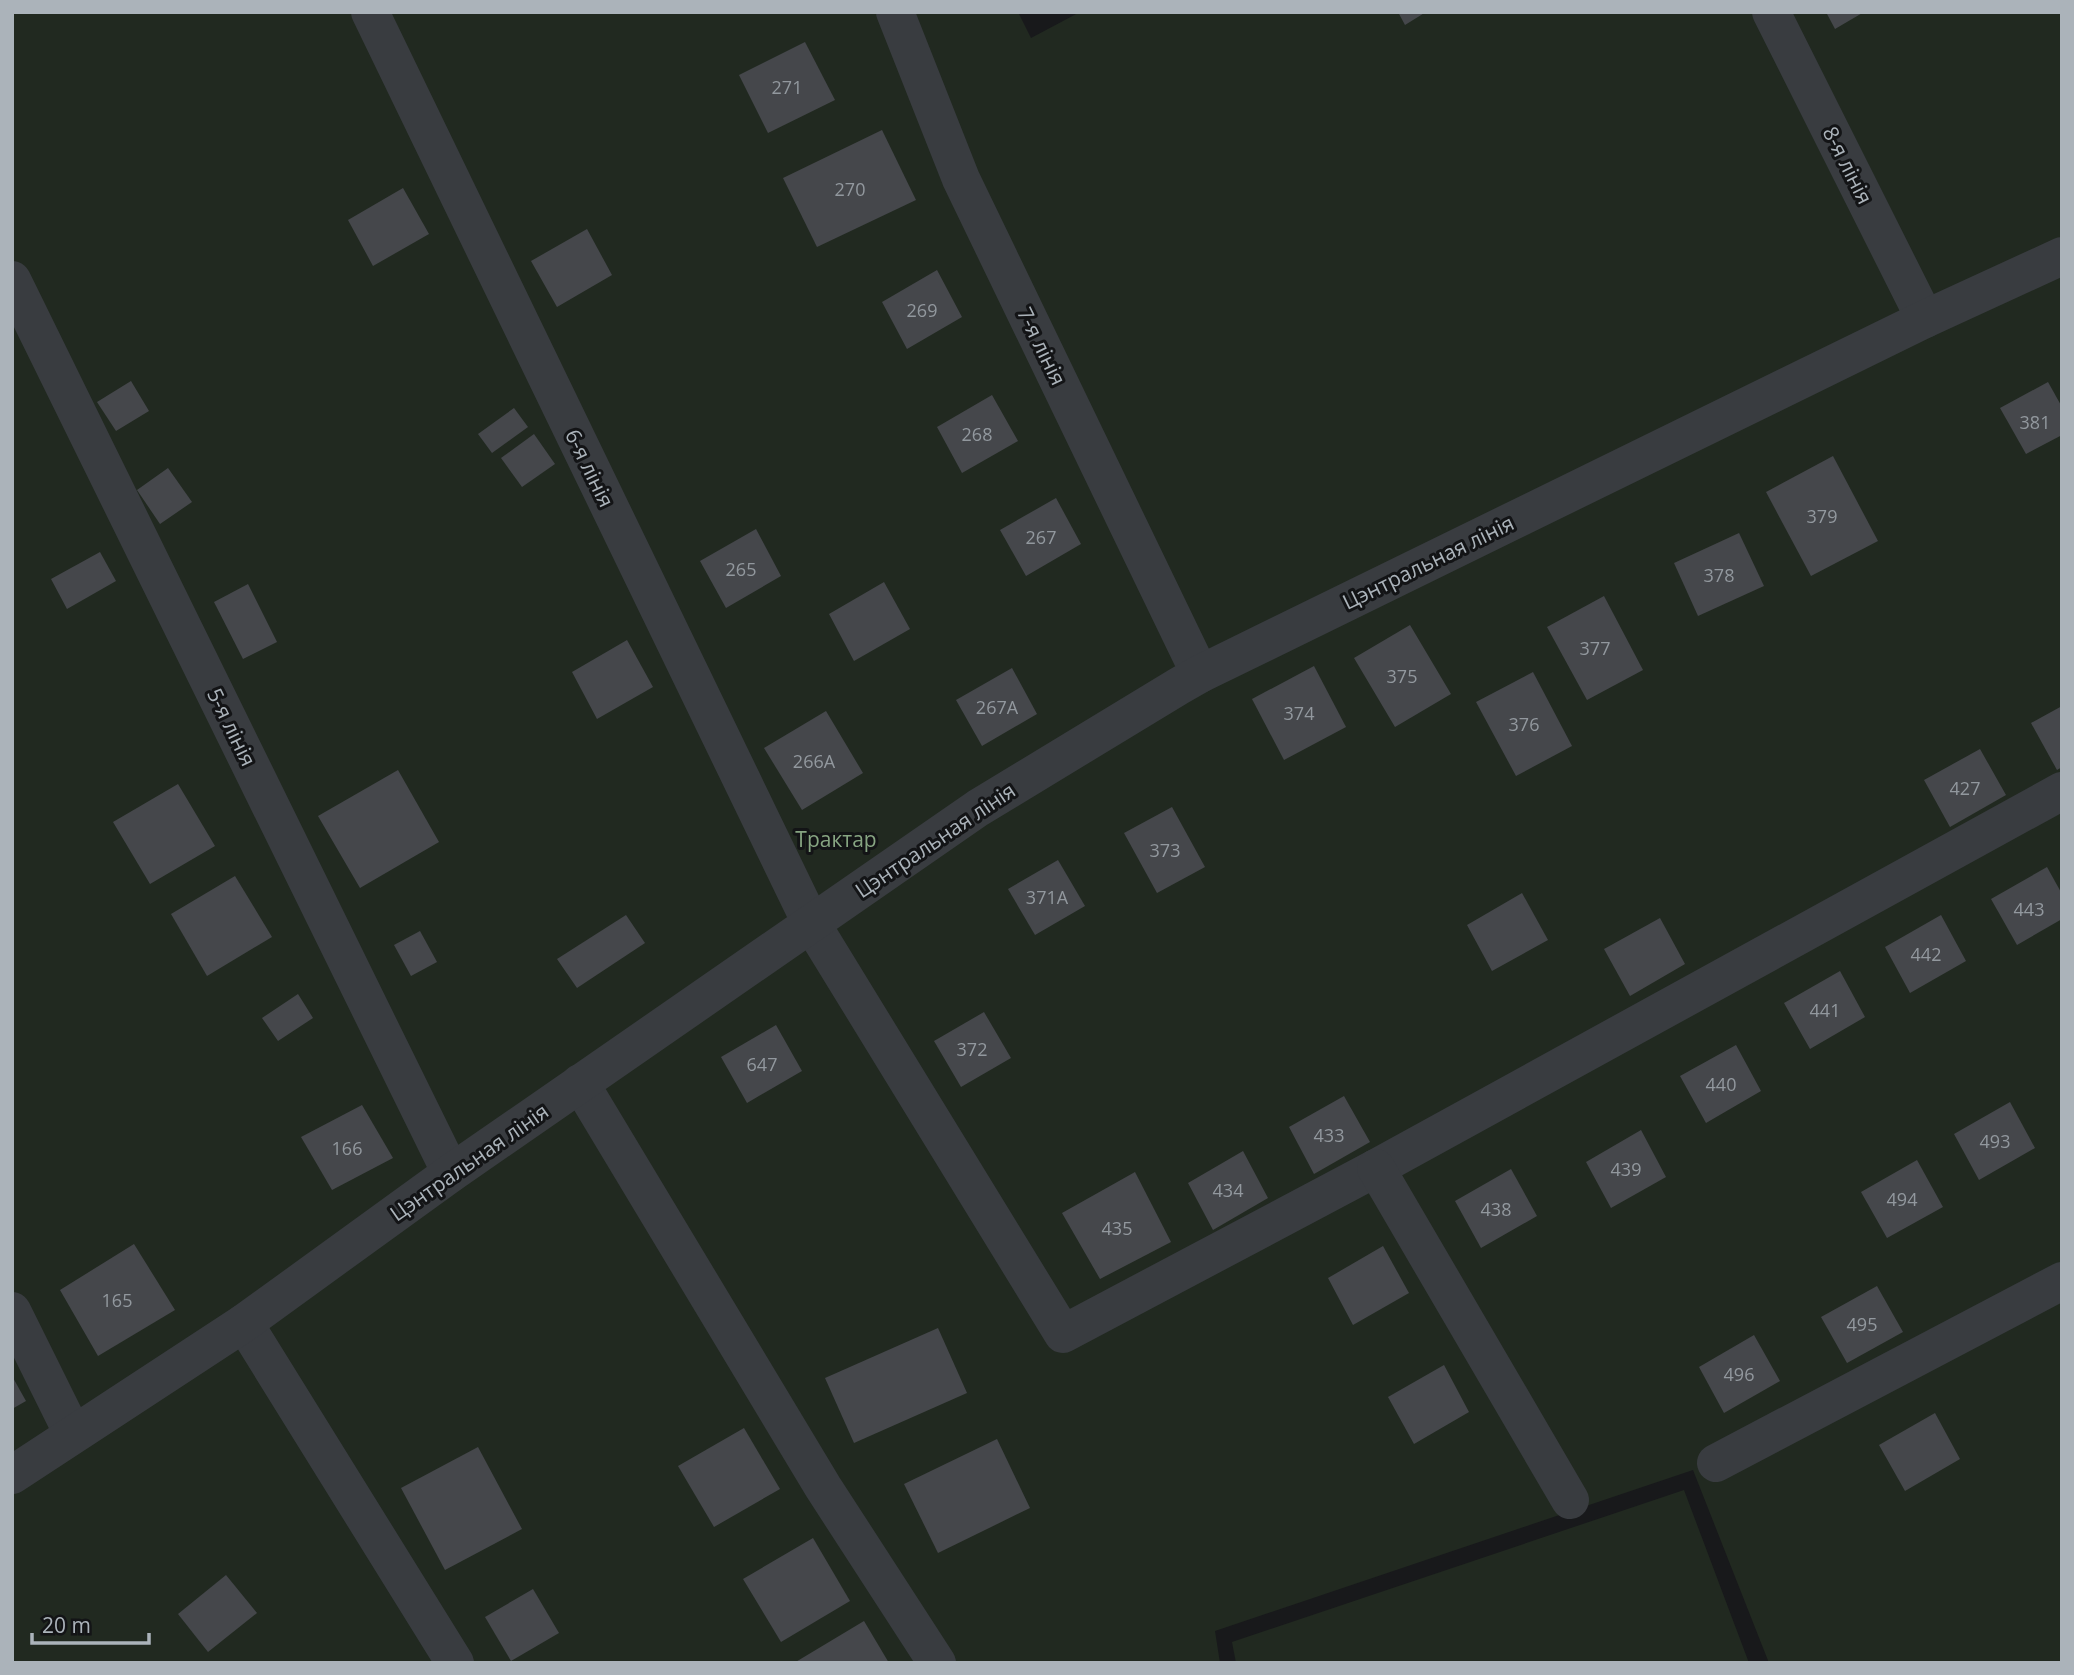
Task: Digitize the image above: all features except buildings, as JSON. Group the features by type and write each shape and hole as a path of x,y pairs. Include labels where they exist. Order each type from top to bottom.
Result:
{"street":[{"name":"6-я лінія","path":"370,12 811,923 1063,1334 1376,1168"},
{"name":"7-я лінія","path":"895,12 961,179 1200,674"},
{"name":"8-я лінія","path":"1771,12 1925,319"},
{"name":"Цэнтральная лінія","path":"12,1475 244,1323 451,1173 978,808 1200,674 1925,319 2062,256"},
{"name":"5-я лінія","path":"12,280 451,1173"},
{"path":"1570,1500 1376,1168 2062,791"},
{"path":"580,1083 822,1487 937,1663"},
{"path":"1716,1463 2062,1281"},
{"path":"12,1311 73,1434"},
{"path":"244,1323 455,1663"}],"green space":[{"name":"Трактар","path":"12,12 1018,12 1031,38 1080,12 2062,12 2062,1663 1769,1663 1693,1470 1215,1631 1220,1663 12,1663"},
{"path":"1684,1490 1749,1663 1236,1663 1232,1642"}]}
